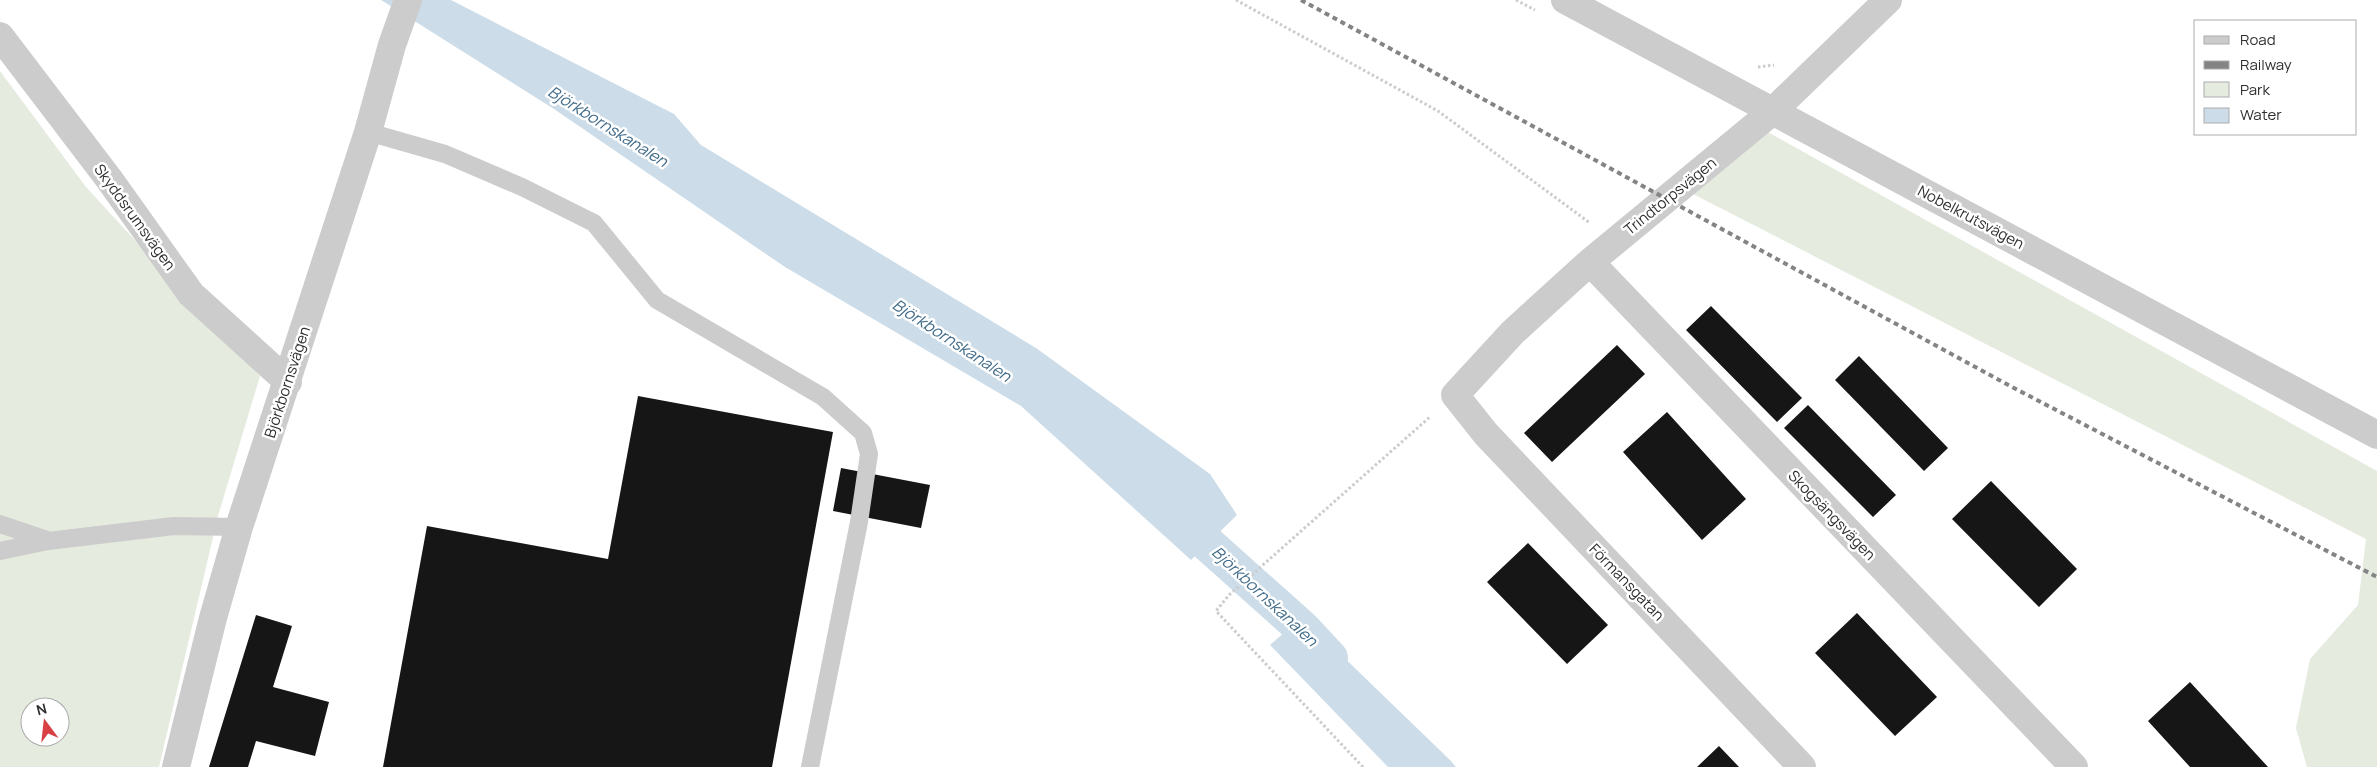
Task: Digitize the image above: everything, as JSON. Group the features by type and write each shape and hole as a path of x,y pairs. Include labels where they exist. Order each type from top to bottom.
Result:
{"street":[{"name":"Björkbornsvägen","path":"176,767 213,618 239,526 288,382 368,132 392,45 408,0"},
{"name":"Nobelkrutsvägen","path":"1565,0 2377,435"},
{"name":"Trindtorpsvägen","path":"1455,395 1513,332 1590,262 1773,111 1888,0"},
{"name":"Skyddsrumsvägen","path":"0,36 109,179 191,294 288,382"},
{"name":"Skogsängsvägen","path":"1590,262 2074,767"},
{"name":"Förmansgatan","path":"1455,395 1486,434 1802,767"}],"lane":[{"path":"368,132 445,154 522,187 594,223 657,300 822,397 863,433 869,454 859,522 810,767"},
{"path":"0,524 48,541"},
{"path":"0,550 48,541 174,526 239,526"}],"path":[{"path":"1236,0 1438,111 1615,241"},
{"path":"1363,767 1216,612 1229,595 1267,560 1455,395"}],"green space":[{"path":"0,71 86,187 260,376 218,516 159,767 0,767"},
{"path":"1764,130 2377,471 2377,767 2307,767 2296,728 2310,659 2358,605 2366,539 1693,194"}],"water":[{"path":"381,0 451,0 674,114 701,145 1036,348 1210,474 1237,515 1191,560 1021,406 785,267 554,109"},
{"path":"1302,617 1456,767 1388,767 1270,645"}],"building":[{"path":"1711,306 1802,398 1777,422 1686,330"},
{"path":"1617,345 1645,374 1552,462 1524,433"},
{"path":"1859,356 1948,448 1924,471 1835,380"},
{"path":"638,396 833,432 772,767 383,767 427,526 608,559"},
{"path":"1808,405 1896,495 1873,517 1784,428"},
{"path":"1667,412 1746,499 1702,540 1623,452"},
{"path":"841,468 930,485 921,528 833,511"},
{"path":"1991,481 2077,569 2039,607 1952,519"},
{"path":"1528,543 1608,625 1567,664 1487,582"},
{"path":"1857,613 1937,697 1895,736 1815,653"},
{"path":"256,615 292,626 273,687 329,702 315,756 256,741 248,767 209,767"},
{"path":"2190,682 2268,767 2190,767 2148,721"},
{"path":"1719,746 1739,767 1697,767"}],"waterway":[{"name":"Björkbornskanalen","path":"1171,511 1303,629 1330,658"}],"railway":[{"path":"1301,0 2012,387 2377,577"}]}
